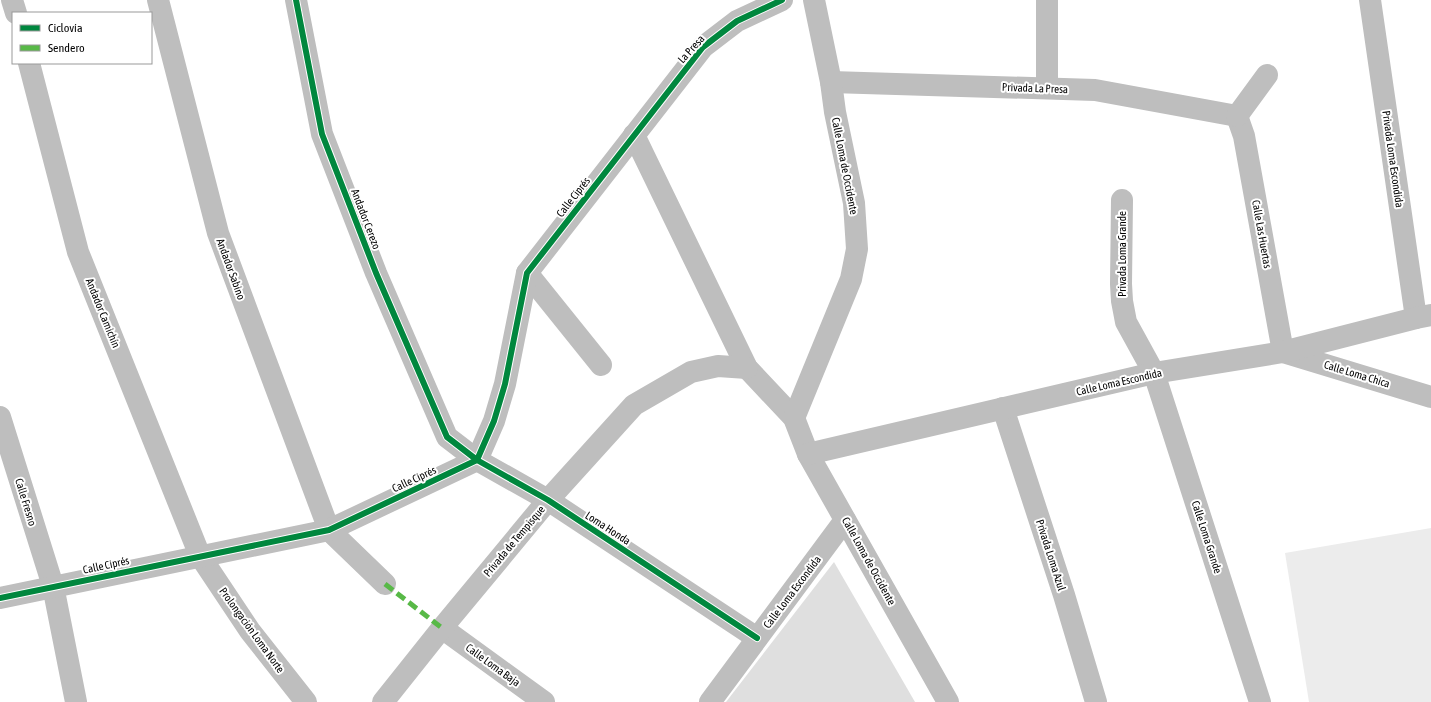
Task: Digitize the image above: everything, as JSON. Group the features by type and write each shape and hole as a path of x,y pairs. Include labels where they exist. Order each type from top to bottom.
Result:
{"street":[{"path":"0,2 6,0"},
{"path":"12,0 16,12"},
{"name":"Andador Sabino","path":"158,0 218,233 329,530"},
{"name":"Andador Cerezo","path":"296,0 322,134 376,273 447,437"},
{"name":"La Presa","path":"634,135 703,47 737,21 782,0"},
{"name":"Calle Loma de Occidente","path":"794,418 851,279 857,250 854,203 814,0"},
{"path":"1047,88 1048,0"},
{"name":"Privada Loma Escondida","path":"1370,0 1423,317"},
{"name":"Andador Camichín","path":"29,64 78,252 200,556"},
{"path":"1237,116 1266,75"},
{"name":"Privada La Presa","path":"831,82 1095,90 1237,116"},
{"name":"Calle Las Huertas","path":"1237,116 1244,136 1283,352"},
{"name":"Calle Ciprés","path":"0,598 329,530 477,460 494,421 505,384 527,273 634,135"},
{"name":"Calle Loma de Occidente","path":"634,135 747,368 794,418 808,454 948,702"},
{"name":"Privada Loma Grande","path":"1122,200 1122,301 1126,322 1154,373"},
{"path":"527,273 601,365"},
{"name":"Calle Loma Escondida","path":"808,454 1154,373 1283,352 1423,317"},
{"name":"Calle Loma Chica","path":"1283,352 1431,397"},
{"name":"Privada de Tempisque","path":"383,702 548,500 634,405 691,372 718,366 747,368"},
{"name":"Calle Loma Grande","path":"1154,373 1260,702"},
{"name":"Privada Loma Azul","path":"1003,408 1064,595 1096,702"},
{"name":"Calle Fresno","path":"1,421 53,586 76,702"},
{"name":"Loma Honda","path":"447,437 477,460 548,500 757,638"},
{"name":"Calle Loma Escondida","path":"710,702 845,520"},
{"path":"329,530 385,584"},
{"name":"Prolongación Loma Norte","path":"200,556 250,631 306,702"},
{"name":"Calle Loma Baja","path":"442,628 544,702"}],"shaded area":[{"path":"1431,528 1431,702 1309,702 1285,553"}],"building":[{"path":"834,562 915,702 726,702"}],"marked path":[{"path":"385,584 442,628"}],"cycle path":[{"path":"296,0 322,134 376,273 447,437 477,460 548,500 757,638"},
{"path":"0,598 329,530 477,460 494,421 505,384 527,273 703,47 737,21 782,0"}]}
